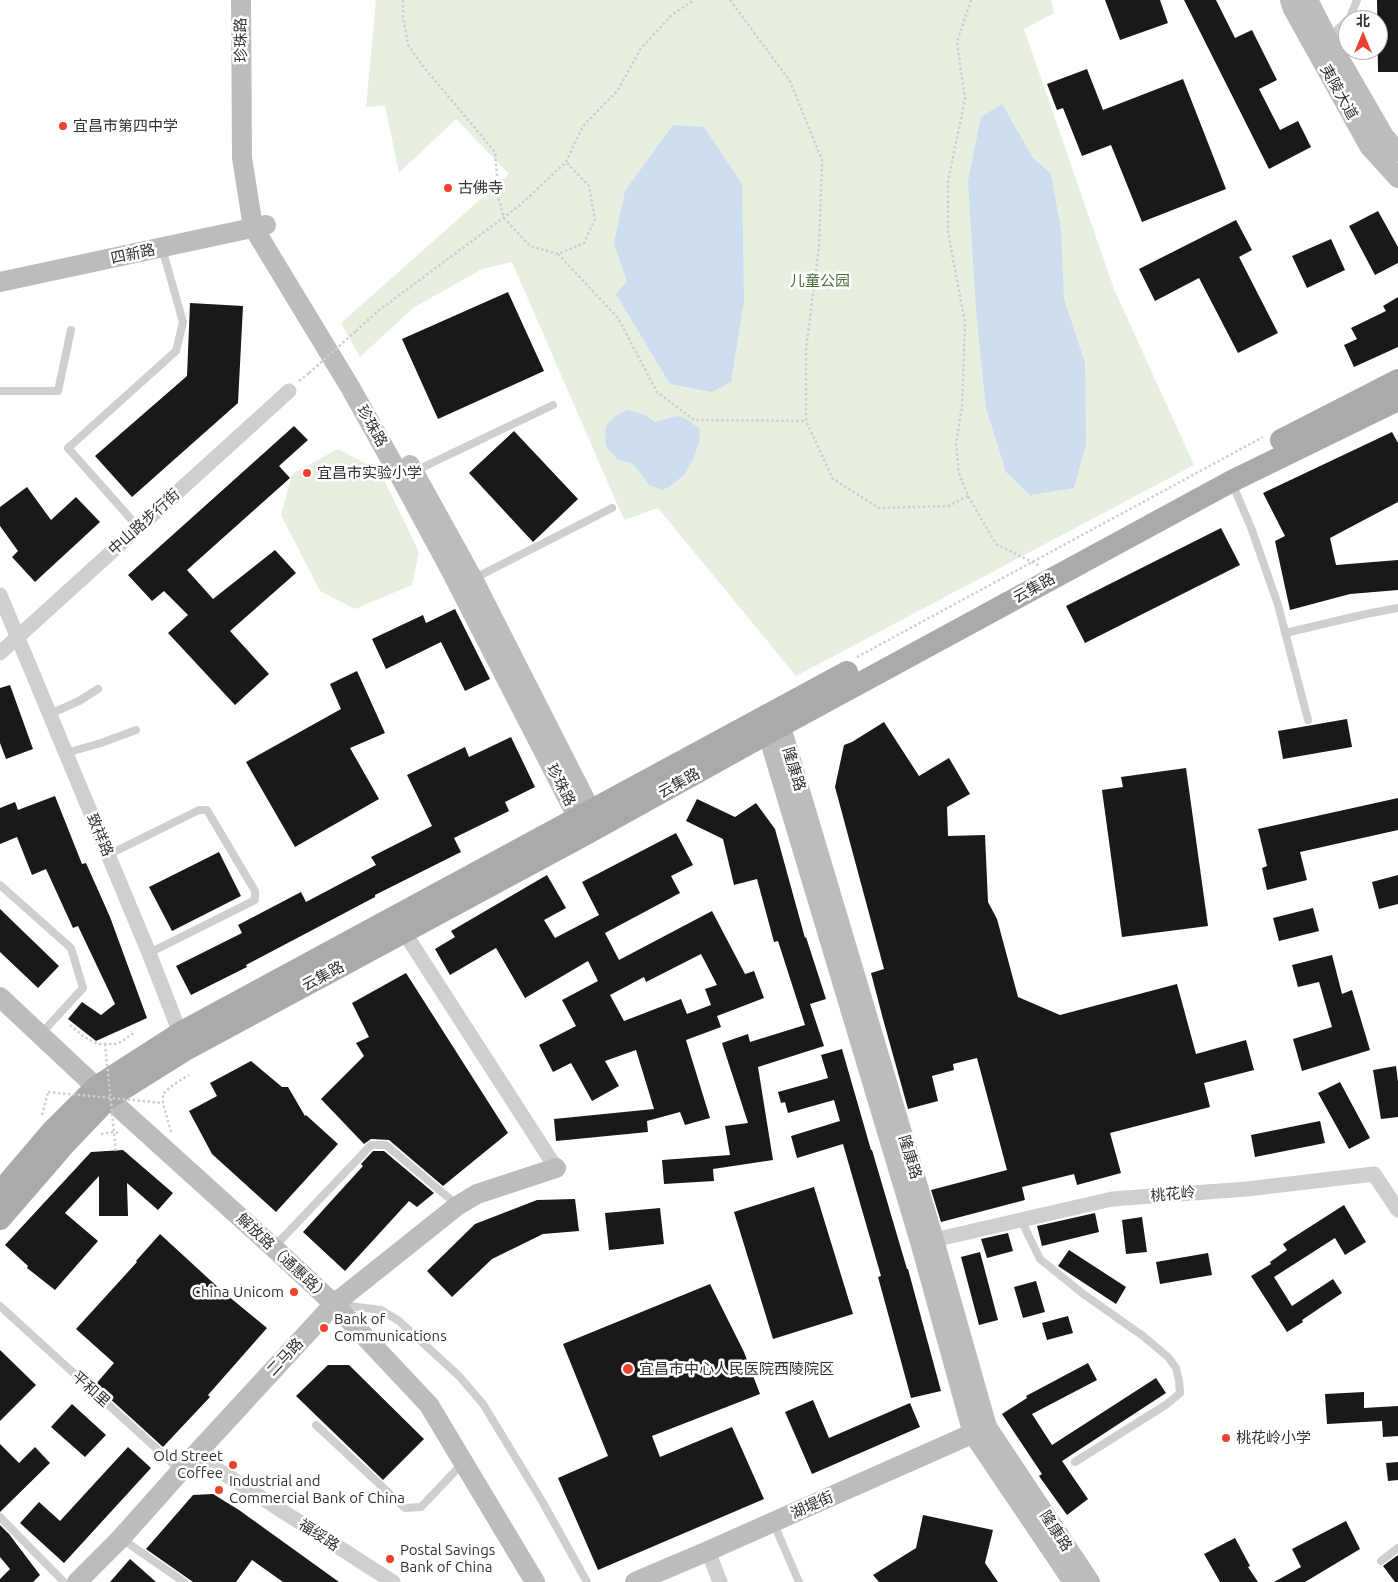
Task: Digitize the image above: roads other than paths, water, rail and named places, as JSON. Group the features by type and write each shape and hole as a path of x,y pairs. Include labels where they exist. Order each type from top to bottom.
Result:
{"main road":[{"name":"珍珠路","path":"241,0 242,158 260,226 397,470 589,822"},
{"name":"珍珠路","path":"252,0 255,156 260,226 362,381 414,472 473,579 589,822"},
{"name":"夷陵大道","path":"1290,0 1293,9 1369,146 1398,178"},
{"name":"夷陵大道","path":"1308,0 1328,40 1384,136 1398,152"},
{"name":"四新路","path":"0,282 260,226"},
{"name":"云集路","path":"0,1219 105,1095 180,1033 589,822 772,722 1044,568 1272,444 1398,380"},
{"name":"云集路","path":"772,722 1232,481 1398,400"},
{"name":"隆康路","path":"772,722 934,1240 980,1430 1090,1582"},
{"name":"隆康路","path":"772,722 920,1242 980,1430 1073,1582"},
{"name":"云集路","path":"0,1192 53,1130 105,1095 404,932 589,822"},
{"name":"解放路（通惠路）","path":"0,998 334,1304 429,1405 535,1582"},
{"name":"二马路","path":"77,1582 121,1538 334,1304 457,1206 477,1194 556,1168"},
{"name":"湖堤街","path":"635,1582 980,1430"}],"street":[{"name":"中山路步行街","path":"0,653 289,391"},
{"name":"致祥路","path":"0,595 149,953 180,1033"},
{"path":"404,932 556,1168"},
{"name":"桃花岭","path":"934,1240 1112,1199 1247,1188 1374,1174 1398,1210"},
{"name":"福绥路","path":"195,1455 383,1579"},
{"path":"708,1551 720,1582"}],"lane":[{"path":"1328,40 1350,17 1356,0"},
{"path":"138,527 68,448 176,351 183,322 162,248"},
{"path":"0,391 58,391 71,330"},
{"path":"414,472 552,405"},
{"path":"1232,481 1252,530 1278,605 1308,720"},
{"path":"473,579 612,508"},
{"path":"1285,634 1398,608"},
{"path":"50,714 80,701 98,689"},
{"path":"66,753 136,730"},
{"path":"108,855 199,810 207,810 255,891 255,900 149,953"},
{"path":"0,885 71,948 83,988 40,1035"},
{"path":"274,1248 371,1145 386,1145 457,1206"},
{"path":"1021,1220 1040,1259 1168,1357 1176,1368 1179,1380 1180,1393 1167,1404 1075,1462"},
{"path":"334,1304 381,1310 399,1321 459,1376 483,1404 542,1501 588,1582"},
{"name":"平和里","path":"0,1306 182,1472"},
{"path":"316,1425 405,1508 421,1507 463,1462"},
{"path":"0,1517 64,1582"},
{"path":"773,1522 799,1582"},
{"path":"121,1538 184,1582"},
{"path":"1380,1561 1398,1548"}],"water":[{"path":"1002,104 1033,158 1051,174 1061,230 1064,299 1085,363 1086,444 1074,488 1030,495 1006,472 986,408 976,310 968,181 981,117"},
{"path":"673,125 704,127 742,184 744,301 731,382 712,392 670,384 616,294 627,281 614,244 625,191"},
{"path":"628,410 645,415 655,422 677,416 683,417 699,428 700,439 694,457 685,474 669,487 662,490 649,485 632,463 618,460 606,446 605,432 607,424 617,415"}],"place":[{"name":"宜昌市第四中学","path":"63,126"},
{"name":"古佛寺","path":"448,188"},
{"name":"宜昌市实验小学","path":"307,473"},
{"name":"China Unicom","path":"294,1292"},
{"name":"Bank of Communications","path":"324,1328"},
{"name":"宜昌市中心人民医院西陵院区","path":"628,1369"},
{"name":"桃花岭小学","path":"1226,1438"},
{"name":"Old Street Coffee","path":"233,1465"},
{"name":"Industrial and Commercial Bank of China","path":"219,1490"},
{"name":"Postal Savings Bank of China","path":"390,1559"}],"park label":[{"name":"儿童公园","path":"820,281"}]}
